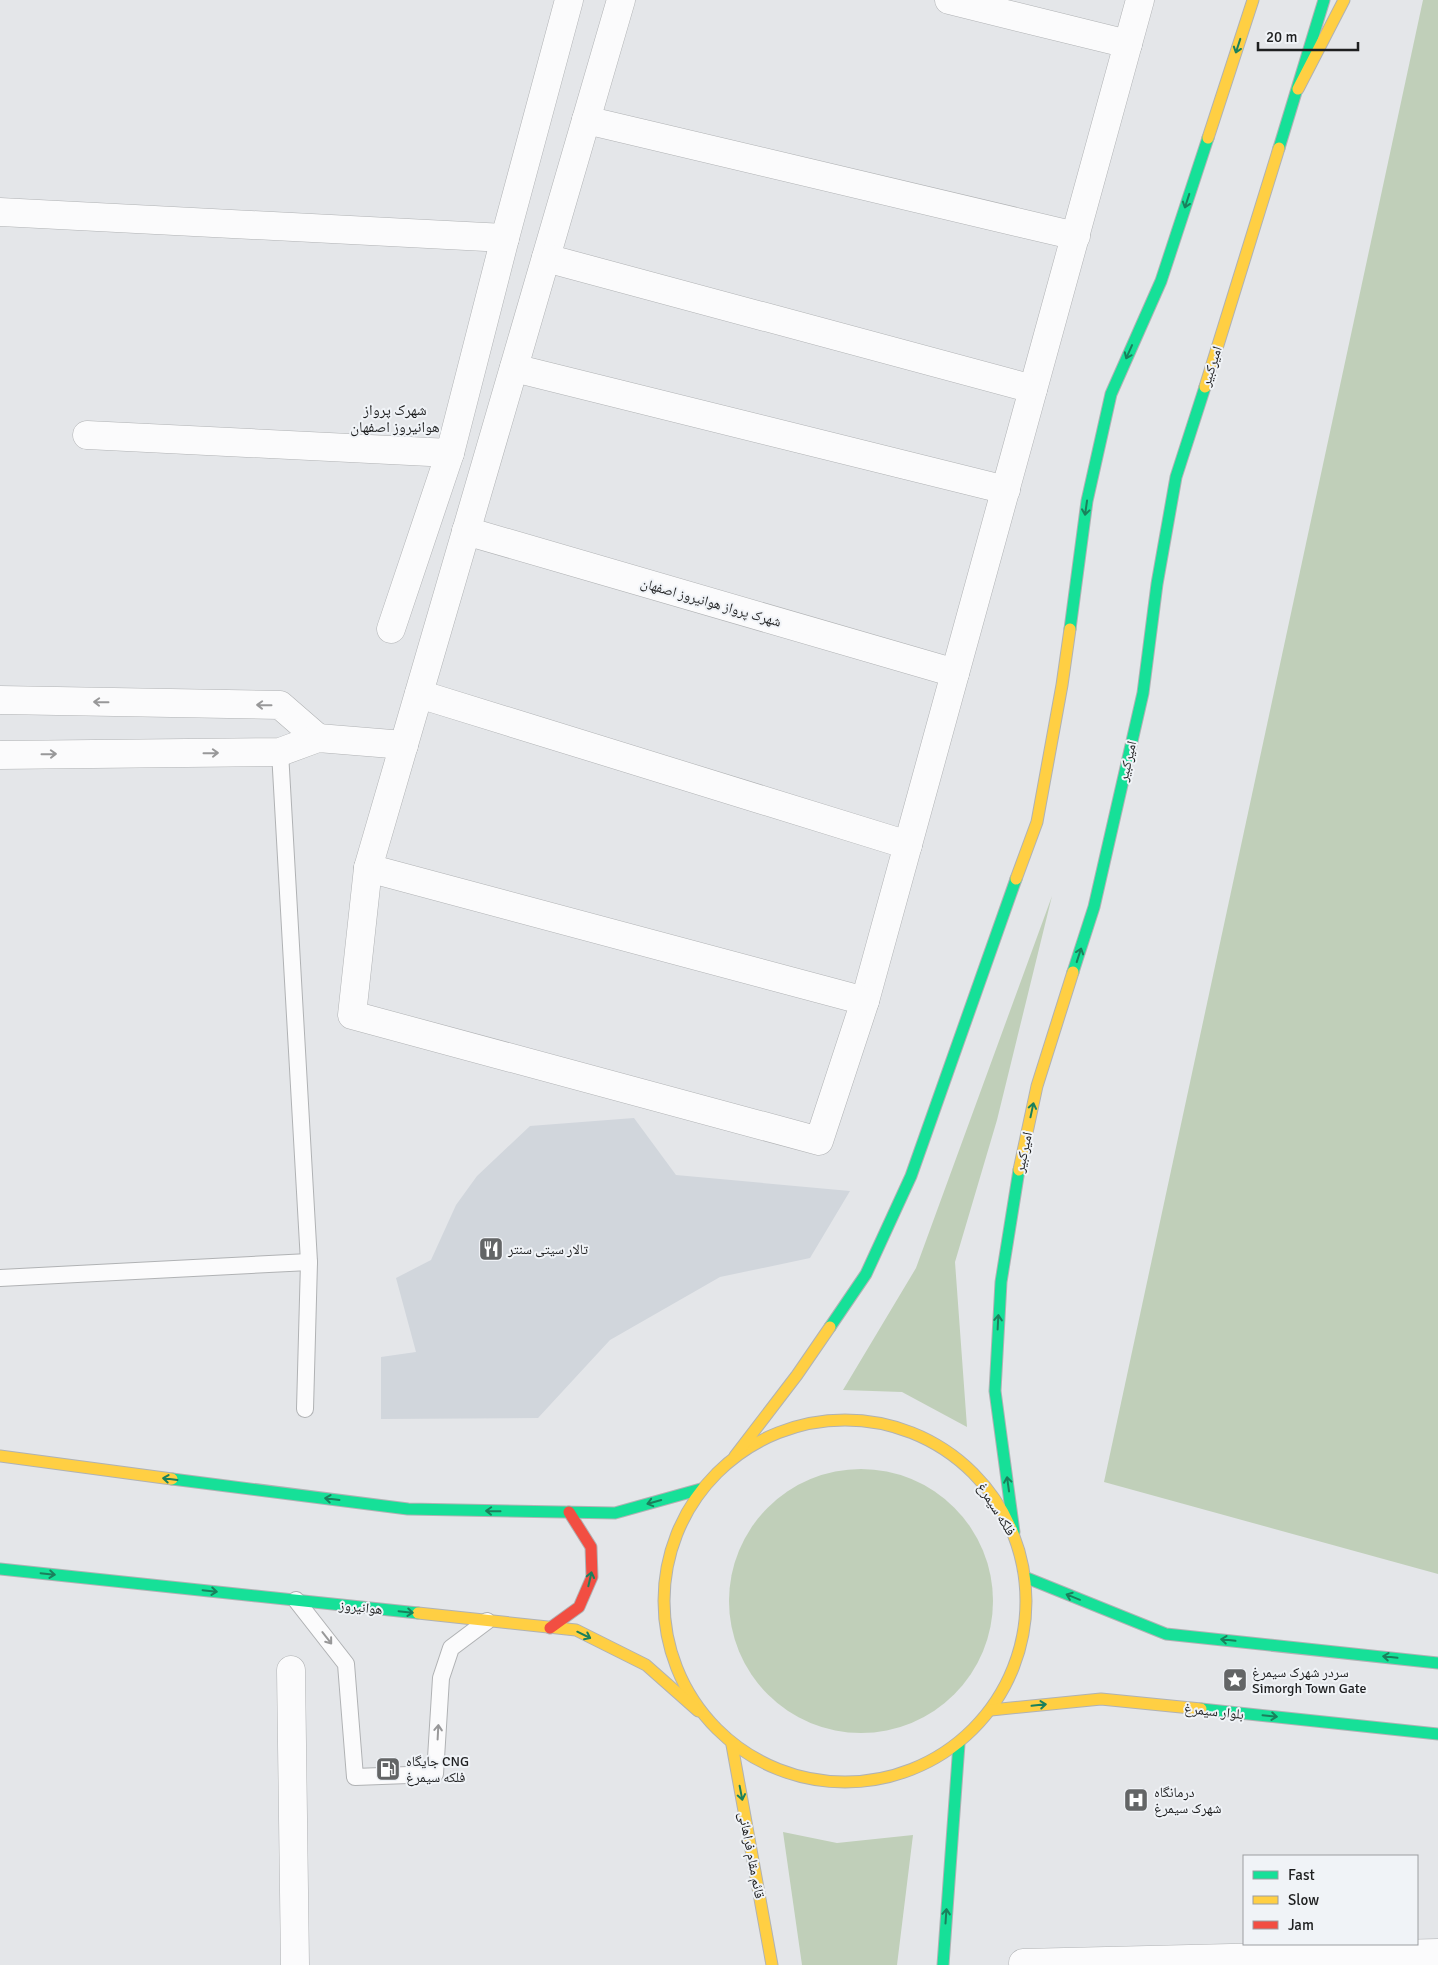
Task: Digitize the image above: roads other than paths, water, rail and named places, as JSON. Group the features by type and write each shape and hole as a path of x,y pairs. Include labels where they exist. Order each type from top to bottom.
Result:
{"main road":[{"path":"735,1456 797,1375 866,1274 911,1176 1037,822 1062,684 1087,501 1111,394 1161,281 1253,0"},
{"name":"امیرکبیر","path":"1014,1532 995,1391 1001,1282 1014,1196 1037,1086 1094,908 1143,693 1156,584 1176,477 1298,89 1324,0"},
{"path":"1298,89 1344,0"},
{"name":"فلکه سیمرغ","path":"839,1419 894,1426 944,1448 986,1485 1014,1532 1027,1578 1026,1625 1014,1670 991,1710 959,1744 905,1774 845,1784 786,1774 732,1745 698,1711 675,1670 663,1623 664,1575 677,1530 701,1489 735,1456 784,1430 839,1419"},
{"path":"0,1456 408,1509 615,1513 701,1489"},
{"path":"550,1628 579,1607 592,1578 591,1547 569,1512"},
{"name":"هوانیروز","path":"0,1569 576,1630 646,1665 698,1711"},
{"path":"1027,1578 1166,1634 1438,1663"},
{"name":"بلوار سیمرغ","path":"991,1710 1100,1699 1438,1734"},
{"path":"943,1965 959,1744"},
{"name":"قائم مقام فراهانی","path":"732,1745 772,1965"}],"street":[{"path":"391,629 450,453 569,0"},
{"path":"621,0 368,868 352,1016 819,1141 865,1000 1140,0"},
{"path":"949,0 1128,44"},
{"path":"586,120 1076,236"},
{"path":"0,212 505,238"},
{"path":"546,258 1034,389"},
{"path":"514,368 1006,490"},
{"path":"87,435 450,453"},
{"name":"شهرک پرواز هوانیروز اصفهان","path":"466,531 955,672"},
{"path":"419,694 908,845"},
{"path":"0,700 280,705 318,738"},
{"path":"0,755 280,752 318,738 404,744"},
{"path":"368,868 865,1000"},
{"path":"291,1670 296,1965"},
{"path":"1023,1963 1371,1960 1438,1953"}],"lane":[{"path":"280,752 309,1262 305,1409"},
{"path":"0,1278 309,1262"},
{"path":"296,1600 346,1664 355,1776 435,1774 441,1678 451,1648 487,1621"}],"place":[{"name":"تالار سیتی سنتر","path":"491,1249"},
{"name":"سردر شهرک سیمرغ Simorgh Town Gate","path":"1235,1680"},
{"name":"جایگاه CNG فلکه سیمرغ","path":"388,1769"},
{"name":"درمانگاه شهرک سیمرغ","path":"1136,1800"}],"district":[{"name":"شهرک پرواز هوانیروز اصفهان","path":"395,418"}]}
